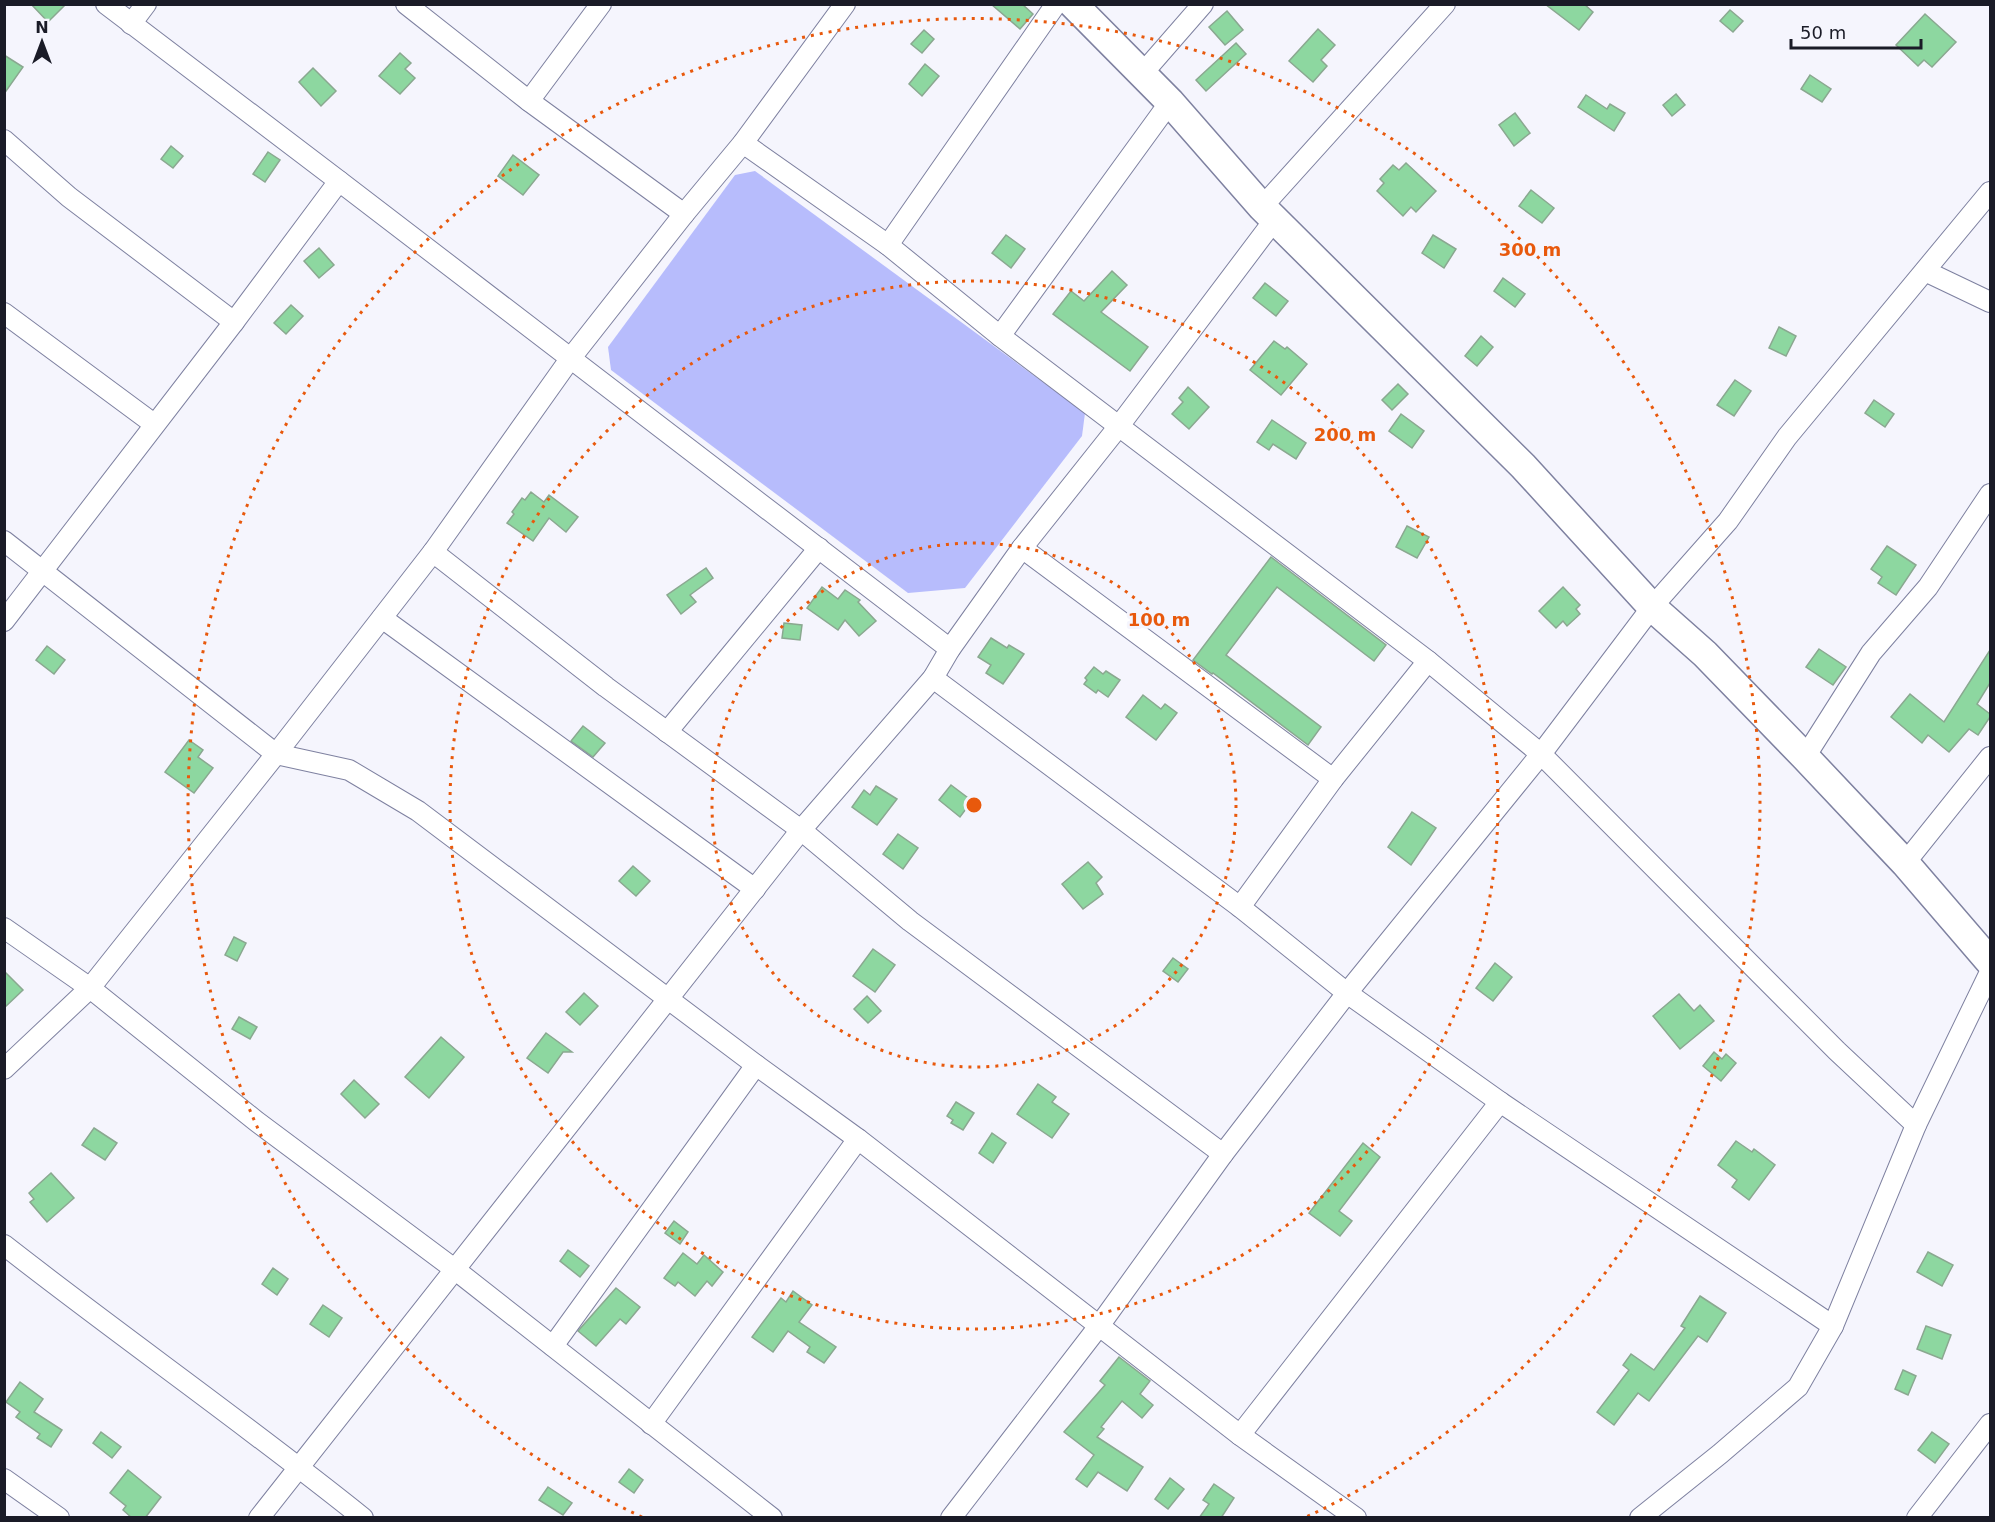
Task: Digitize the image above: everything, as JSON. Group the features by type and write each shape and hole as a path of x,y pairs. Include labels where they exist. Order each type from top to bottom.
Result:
{"street":[{"path":"106,4 950,650"},
{"path":"131,24 146,4"},
{"path":"406,4 529,101 684,214"},
{"path":"529,101 601,4"},
{"path":"4,1069 90,988 276,754 433,552 570,359 743,143 845,4"},
{"path":"888,245 1056,4"},
{"path":"1073,4 1170,102 1269,213 1523,466 1652,607 1705,654 1805,757 1905,862 1988,957 1833,1326 1798,1387 1640,1518"},
{"path":"1142,74 1203,4"},
{"path":"259,1518 801,830 933,678 1022,548 1119,426 1269,213 1445,4"},
{"path":"1000,336 1170,102"},
{"path":"4,140 69,197 234,322"},
{"path":"743,143 888,245 1000,336 1428,661 1541,754 1837,1051 1916,1125"},
{"path":"4,621 234,322 339,181"},
{"path":"951,1518 1099,1326 1223,1154 1347,993 1541,754 1652,607 1728,521 1787,437 1990,192"},
{"path":"1925,271 1990,302"},
{"path":"4,313 154,424"},
{"path":"1805,757 1871,653 1928,587 1990,494"},
{"path":"4,541 276,754 349,770 418,811 858,1139 1240,1435 1356,1518"},
{"path":"667,732 819,548"},
{"path":"1022,548 1333,779"},
{"path":"433,552 606,687 801,830 910,921 1223,1154"},
{"path":"382,618 755,889"},
{"path":"1240,907 1333,779 1428,661"},
{"path":"933,678 1240,907 1347,993 1500,1102 1833,1326"},
{"path":"1905,862 1990,757"},
{"path":"4,928 90,988 256,1121 453,1269 772,1518"},
{"path":"553,1346 756,1065"},
{"path":"1240,1435 1500,1102"},
{"path":"651,1424 858,1139"},
{"path":"4,1245 103,1322 299,1466 363,1518"},
{"path":"1917,1518 1990,1424"},
{"path":"4,1479 59,1518"}],"shaded area":[{"path":"755,171 1085,413 1082,436 965,588 908,593 611,370 608,347 735,175"}],"building":[{"path":"31,4 66,4 48,22"},
{"path":"991,4 1022,4 1033,14 1020,29"},
{"path":"1545,4 1584,4 1593,12 1579,30"},
{"path":"1730,10 1743,21 1733,32 1720,21"},
{"path":"1227,11 1243,30 1225,45 1209,27"},
{"path":"1925,14 1956,42 1932,67 1924,60 1918,66 1896,45"},
{"path":"1318,29 1335,45 1321,60 1327,66 1313,82 1289,61"},
{"path":"924,30 934,39 922,53 911,44"},
{"path":"1236,43 1246,54 1206,91 1196,80"},
{"path":"400,53 411,63 405,69 415,78 400,94 379,76"},
{"path":"4,55 23,67 4,94"},
{"path":"925,64 939,76 922,96 909,84"},
{"path":"313,68 336,91 321,106 299,82"},
{"path":"1810,75 1831,89 1822,102 1801,89"},
{"path":"1676,94 1685,105 1672,116 1663,105"},
{"path":"1586,95 1607,109 1610,104 1625,113 1614,131 1578,107"},
{"path":"1515,113 1530,133 1514,146 1499,125"},
{"path":"171,146 183,156 173,168 161,159"},
{"path":"268,152 280,160 265,182 253,174"},
{"path":"513,155 539,175 523,195 498,176"},
{"path":"1406,163 1436,191 1416,212 1411,207 1403,216 1377,191 1384,183 1380,179 1393,165 1399,170"},
{"path":"1531,190 1554,208 1542,223 1519,206"},
{"path":"1006,235 1025,249 1011,268 992,253"},
{"path":"1433,235 1456,249 1444,268 1422,253"},
{"path":"319,248 334,265 319,278 304,261"},
{"path":"1112,271 1127,285 1101,312 1148,347 1130,371 1053,314 1071,291 1084,301"},
{"path":"1503,278 1525,294 1515,307 1494,291"},
{"path":"1265,283 1288,301 1276,316 1253,298"},
{"path":"291,305 303,316 286,334 274,323"},
{"path":"1779,327 1796,336 1786,356 1769,348"},
{"path":"1481,336 1493,347 1477,366 1465,356"},
{"path":"1274,341 1285,349 1287,347 1307,364 1281,395 1250,370"},
{"path":"1735,380 1751,391 1734,416 1717,405"},
{"path":"1398,384 1408,394 1392,410 1382,400"},
{"path":"1188,387 1209,407 1189,429 1172,414 1183,402 1179,398"},
{"path":"1874,400 1894,414 1885,427 1865,413"},
{"path":"1401,414 1424,431 1412,448 1389,431"},
{"path":"1272,420 1306,443 1296,459 1273,444 1269,450 1257,442"},
{"path":"531,492 544,502 549,495 578,517 566,532 549,518 533,541 507,523 522,498 525,500"},
{"path":"1407,526 1429,537 1417,558 1396,547"},
{"path":"1887,546 1916,565 1896,595 1878,583 1882,577 1871,569"},
{"path":"1271,557 1386,645 1374,661 1277,587 1226,655 1321,727 1308,745 1193,660"},
{"path":"706,568 713,578 690,595 696,602 681,614 667,595"},
{"path":"822,587 838,599 845,590 860,600 858,602 876,621 859,636 845,620 838,630 807,608"},
{"path":"1563,587 1580,605 1576,609 1580,614 1567,626 1563,621 1556,628 1539,611"},
{"path":"784,623 802,625 800,640 782,638"},
{"path":"991,638 1007,648 1009,645 1024,654 1003,684 986,673 991,665 978,657"},
{"path":"47,646 65,660 54,674 36,660"},
{"path":"1819,649 1846,667 1833,685 1806,667"},
{"path":"1990,650 1990,683 1977,704 1990,714 1990,717 1978,735 1969,729 1949,752 1928,735 1922,743 1891,717 1910,694 1944,722"},
{"path":"1094,667 1103,674 1106,671 1120,680 1108,697 1098,690 1096,693 1084,684 1087,680 1085,678"},
{"path":"1143,695 1161,709 1165,704 1177,713 1156,740 1126,717"},
{"path":"583,726 605,743 593,757 571,741"},
{"path":"189,740 203,750 198,757 213,768 194,793 165,772"},
{"path":"951,785 972,801 960,817 939,800"},
{"path":"876,786 897,799 877,825 852,807 864,790 870,795"},
{"path":"1412,812 1436,828 1411,865 1388,847"},
{"path":"898,834 918,848 903,869 883,854"},
{"path":"1088,862 1102,877 1096,883 1103,894 1083,909 1062,884"},
{"path":"633,866 650,881 636,896 619,881"},
{"path":"234,937 246,943 237,961 225,955"},
{"path":"873,949 895,965 875,992 853,976"},
{"path":"1173,958 1188,969 1178,982 1163,971"},
{"path":"1495,963 1512,977 1493,1001 1476,988"},
{"path":"4,971 23,990 4,1008"},
{"path":"584,993 598,1006 580,1025 566,1012"},
{"path":"1679,994 1694,1011 1700,1005 1714,1021 1680,1049 1653,1016"},
{"path":"867,996 881,1011 868,1023 854,1009"},
{"path":"239,1017 257,1027 250,1039 232,1029"},
{"path":"546,1033 572,1052 563,1052 548,1073 527,1058"},
{"path":"441,1037 464,1057 429,1098 405,1077"},
{"path":"1714,1052 1722,1059 1726,1054 1736,1063 1721,1081 1703,1066"},
{"path":"354,1080 379,1104 365,1118 341,1094"},
{"path":"1038,1084 1056,1097 1052,1102 1069,1114 1052,1138 1017,1114"},
{"path":"956,1102 974,1113 963,1130 951,1123 953,1120 947,1116"},
{"path":"94,1128 117,1143 105,1160 82,1145"},
{"path":"992,1133 1006,1143 993,1163 979,1153"},
{"path":"1736,1141 1752,1152 1754,1149 1775,1165 1749,1200 1732,1187 1737,1180 1718,1165"},
{"path":"1363,1143 1380,1157 1339,1211 1352,1221 1340,1236 1309,1213"},
{"path":"51,1173 74,1198 47,1222 30,1202 34,1199 29,1193"},
{"path":"674,1221 688,1232 680,1244 665,1233"},
{"path":"568,1250 589,1266 580,1277 560,1261"},
{"path":"1928,1252 1953,1265 1942,1286 1917,1272"},
{"path":"683,1253 697,1264 704,1255 723,1272 712,1286 707,1281 695,1296 678,1282 675,1286 664,1278"},
{"path":"273,1268 288,1279 277,1295 262,1284"},
{"path":"616,1288 640,1307 626,1324 620,1319 596,1346 578,1331"},
{"path":"793,1291 812,1305 799,1322 836,1347 824,1363 807,1352 810,1347 788,1331 773,1352 752,1337 781,1298 786,1302"},
{"path":"1700,1296 1726,1313 1707,1342 1698,1336 1649,1401 1638,1393 1614,1425 1597,1412 1629,1370 1623,1365 1631,1354 1654,1370 1685,1328 1681,1326"},
{"path":"323,1305 342,1318 329,1337 310,1324"},
{"path":"1926,1326 1951,1335 1942,1359 1917,1349"},
{"path":"1119,1357 1150,1381 1140,1394 1153,1405 1142,1418 1122,1401 1101,1427 1104,1429 1097,1437 1143,1467 1127,1491 1098,1472 1087,1487 1076,1479 1094,1455 1064,1432 1105,1385 1100,1381"},
{"path":"1903,1370 1916,1376 1908,1395 1895,1389"},
{"path":"20,1382 43,1399 34,1412 62,1430 51,1447 37,1438 40,1434 16,1417 20,1412 6,1402"},
{"path":"101,1432 121,1447 112,1458 93,1443"},
{"path":"1932,1432 1949,1444 1935,1463 1918,1450"},
{"path":"629,1469 643,1480 634,1493 619,1482"},
{"path":"128,1470 161,1497 145,1518 132,1518 123,1510 126,1506 110,1493"},
{"path":"1170,1478 1184,1489 1168,1509 1155,1499"},
{"path":"1214,1484 1234,1498 1221,1518 1199,1518 1209,1504 1203,1500"},
{"path":"548,1487 572,1503 563,1515 539,1500"}]}
